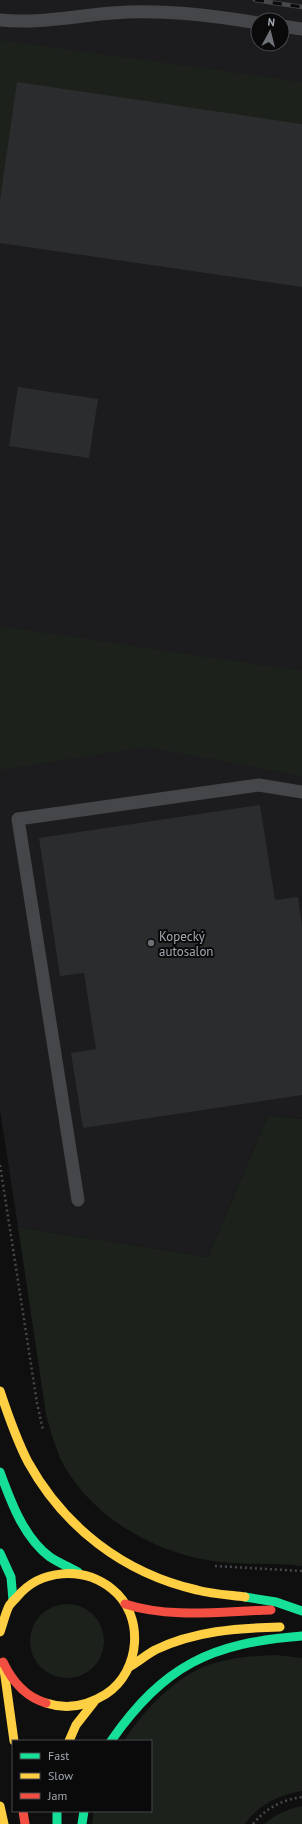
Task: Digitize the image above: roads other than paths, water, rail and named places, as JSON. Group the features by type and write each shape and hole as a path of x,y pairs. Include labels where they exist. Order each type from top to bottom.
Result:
{"main road":[{"path":"0,1391 18,1442 43,1489 57,1508 91,1540 134,1568 176,1585 198,1590 276,1600 302,1611"},
{"path":"0,1472 11,1500 35,1539 51,1557 106,1584 117,1593 125,1604 132,1619 135,1635 134,1652 129,1667 115,1688 94,1702 76,1725 68,1740"},
{"path":"0,1553 11,1577 13,1600"},
{"path":"0,1632 6,1611 21,1590 31,1582 55,1573 81,1573"},
{"path":"125,1604 140,1609 167,1613 268,1610 302,1616"},
{"path":"129,1667 157,1649 189,1637 238,1629 294,1627"},
{"path":"112,1740 143,1700 159,1685 191,1663 226,1649 267,1640 302,1636"},
{"path":"0,1650 10,1677 21,1689 33,1698 48,1704 63,1707 79,1706 94,1702"},
{"path":"4,1662 14,1740"},
{"path":"0,1806 4,1824"},
{"path":"23,1812 25,1824"},
{"path":"57,1812 57,1824"},
{"path":"82,1824 84,1812"}],"lane":[{"path":"0,20 54,20 113,13 194,13 250,22"},
{"path":"290,27 302,29"},
{"path":"78,1200 18,819 259,784 302,792"}],"railway":[{"path":"255,0 302,7"}],"place":[{"name":"Kopecký autosalon","path":"151,943"}]}
